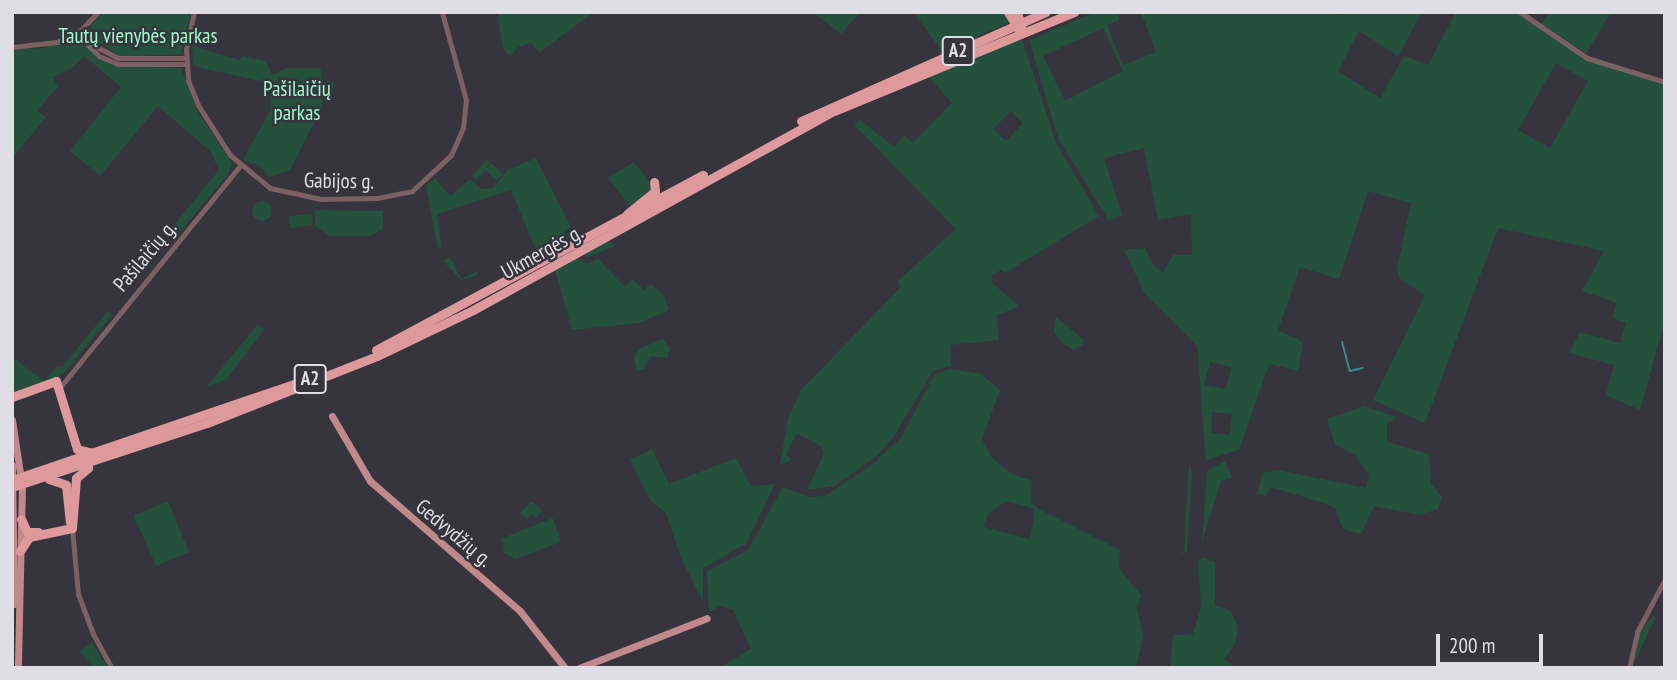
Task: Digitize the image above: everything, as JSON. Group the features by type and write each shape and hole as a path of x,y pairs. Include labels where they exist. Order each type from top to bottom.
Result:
{"highway":[{"path":"1008,12 1020,29"},
{"path":"1017,12 1020,29"},
{"name":"A2","path":"1020,29 1046,12"},
{"name":"Ukmergės g.","path":"12,487 64,464 102,455 281,397 377,356 843,103 1020,29 1074,12"},
{"path":"621,220 655,191 654,182"},
{"name":"Ukmergės g.","path":"12,480 44,478 352,361 621,220 669,199"},
{"path":"58,385 77,449 102,455"},
{"path":"12,397 58,385"},
{"path":"12,403 58,385"},
{"path":"58,385 71,452 64,464"},
{"path":"72,528 76,478 102,455"},
{"path":"44,478 66,485 72,528"},
{"path":"21,519 24,530 31,533 72,528"},
{"path":"20,551 29,537 72,528"}],"main road":[{"name":"Gedvydžių g.","path":"332,416 370,481 526,616 565,668"},
{"path":"12,420 21,519 16,668"},
{"path":"15,466 16,668"},
{"path":"579,668 708,618"}],"street":[{"path":"12,47 51,44 78,32 98,12"},
{"name":"Gabijos g.","path":"194,12 186,61 198,105 239,167 270,188 303,197 377,198 422,185 451,155 466,113 463,79 442,12"},
{"path":"1520,12 1587,58 1665,82"},
{"path":"78,32 99,56 118,64 186,61"},
{"name":"Pašilaičių g.","path":"58,385 239,167"},
{"path":"72,528 74,577 83,612 112,668"},
{"path":"1629,668 1637,632 1665,579"}],"green space":[{"name":"Tautų vienybės parkas","path":"100,12 191,12 181,54 120,57 87,33"},
{"path":"497,12 594,12 539,53 532,43 518,47 510,56 503,49"},
{"path":"813,12 860,12 841,34"},
{"path":"913,12 1005,12 1009,23 942,51"},
{"path":"1096,12 1119,12 1119,20 1107,25 1123,65 1156,52 1141,12 1322,12 1342,16 1351,12 1422,12 1398,56 1359,31 1338,71 1380,98 1404,56 1428,65 1456,12 1517,12 1585,59 1665,84 1665,320 1640,410 1606,395 1614,365 1569,353 1580,332 1620,343 1626,323 1612,318 1617,303 1582,291 1604,251 1498,228 1425,423 1373,400 1425,295 1400,279 1397,269 1411,203 1368,191 1339,279 1300,267 1278,330 1303,342 1298,371 1269,364 1239,450 1206,460 1197,346 1145,294 1124,250 1145,248 1153,265 1163,273 1173,255 1192,255 1191,214 1158,220 1144,148 1104,158 1122,215 1109,221 1058,138 1029,40","holes":["1103,28 1123,71 1065,101 1043,56","1556,63 1588,81 1550,148 1518,130","1210,362 1231,367 1226,389 1204,385","1212,412 1232,414 1229,435 1211,433"]},
{"path":"1550,12 1611,12 1586,54 1541,23"},
{"path":"73,37 116,66 181,68 196,109 232,163 228,175 173,240 166,235 219,170 211,152 158,106 100,176 70,151 121,87 84,56 71,69 52,77 58,86 37,111 46,117 12,158 12,50 44,48"},
{"path":"1016,38 1023,42 1056,143 1099,216 1005,273 1001,270 992,275 992,283 1019,306 996,316 999,340 950,345 951,365 932,372 895,435 878,455 834,486 807,490 824,453 821,446 797,433 786,454 791,460 780,465 788,418 801,390 900,288 898,281 956,229 854,125 860,120 894,147 904,135 913,143 952,103 927,75","holes":["1011,111 1023,123 1006,141 993,129"]},
{"name":"Pašilaičių parkas","path":"192,46 240,60 242,56 266,61 272,75 286,68 317,68 321,70 323,89 327,80 335,83 331,94 323,92 322,107 290,170 270,177 258,165 243,160 271,109 270,83 193,66"},
{"path":"536,158 571,227 564,232 570,242 540,260 511,190 437,214 442,249 438,248 426,186 435,178 450,196 470,179 481,189 493,188 508,170"},
{"path":"487,160 490,162 484,170 491,163 503,174 497,181 485,170 477,180 472,176"},
{"path":"634,162 653,187 631,207 608,178"},
{"path":"262,201 269,204 272,211 269,218 262,221 255,218 252,211 255,204"},
{"path":"315,210 383,211 383,229 370,236 330,236 315,226"},
{"path":"311,214 313,225 290,228 289,216"},
{"path":"609,240 615,246 586,258 585,252"},
{"path":"450,257 461,279 478,271 478,275 461,280 443,261"},
{"path":"576,257 587,264 598,259 625,287 632,279 644,290 651,284 664,296 669,310 639,323 572,330 555,270"},
{"path":"108,311 112,315 63,374 54,379 12,392 12,357 44,381 57,366 62,367"},
{"path":"1056,317 1084,340 1083,345 1073,350 1062,343 1054,332"},
{"path":"258,324 264,330 226,380 207,386"},
{"path":"663,339 670,349 667,358 650,356 644,369 637,371 634,356 639,349"},
{"path":"950,369 981,374 1000,390 982,439 991,457 1012,474 1032,481 1031,502 1037,508 1120,550 1119,568 1141,595 1137,608 1143,636 1136,668 719,668 751,649 733,610 720,606 709,612 707,571 748,550 783,487 810,497 825,496 868,468 900,439 935,374","holes":["1006,501 1035,509 1030,539 983,527 988,514"]},
{"path":"1364,406 1397,417 1387,424 1387,442 1429,454 1431,484 1442,497 1438,509 1419,515 1374,506 1361,534 1343,529 1335,508 1321,502 1270,487 1266,496 1258,493 1262,473 1278,470 1366,488 1369,475 1356,456 1335,444 1327,419"},
{"path":"652,449 669,484 736,458 751,486 775,484 746,544 703,568 703,602 681,558 666,513 650,500 630,460"},
{"path":"1225,461 1232,477 1221,481 1202,542 1207,471"},
{"path":"1189,463 1192,471 1187,552 1180,554 1184,551"},
{"path":"168,501 189,552 156,566 134,516"},
{"path":"531,501 542,510 536,518 531,514 527,519 520,513"},
{"path":"553,518 561,542 515,559 504,553 503,541 498,540"},
{"path":"1202,557 1215,562 1215,605 1231,611 1238,628 1235,644 1224,659 1237,668 1170,668 1173,635 1193,634 1201,607 1198,562"},
{"path":"1653,615 1655,618 1634,664 1640,633"},
{"path":"92,642 108,668 93,668 80,651"}],"waterway":[{"path":"1342,342 1350,371 1363,368"}]}
